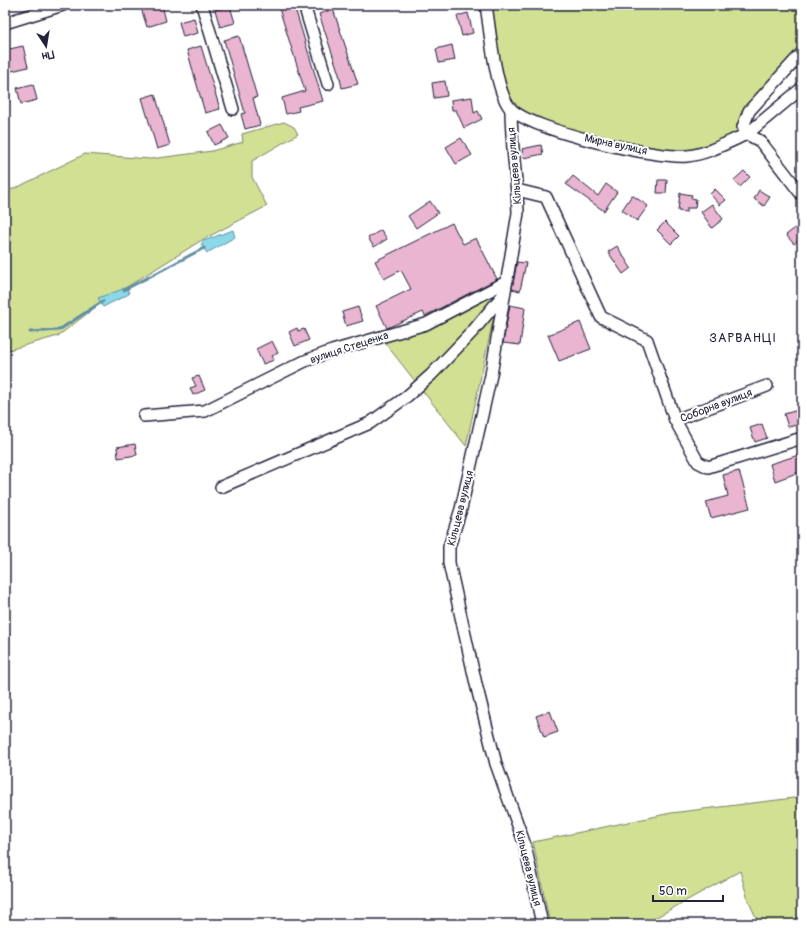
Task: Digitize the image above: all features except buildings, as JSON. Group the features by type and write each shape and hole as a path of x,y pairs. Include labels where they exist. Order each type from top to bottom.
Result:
{"street":[{"path":"5,23 63,5"},
{"path":"202,5 233,109"},
{"path":"304,5 328,84"},
{"path":"486,5 501,92 510,109"},
{"path":"802,53 750,111 743,126 747,134 760,141 802,195"},
{"name":"Мирна вулиця","path":"510,109 552,130 665,155 687,156 710,150 747,134 802,88"},
{"name":"Кільцева вулиця","path":"510,109 511,140 518,213 491,375 461,510 449,546 449,563 477,691 496,764 525,845 542,924"},
{"path":"517,190 546,196 601,317 647,340 675,420"},
{"name":"вулиця Стеценка","path":"144,416 205,411 305,361 332,350 426,324 506,282"},
{"path":"221,487 370,423 405,398 431,375 473,331 504,294"},
{"name":"Соборна вулиця","path":"767,386 675,420 698,462 708,467 802,438"}],"green space":[{"path":"490,5 802,5 802,63 735,135 709,147 686,151 665,150 552,125 521,111 504,90"},
{"path":"284,122 294,127 298,134 252,161 252,177 267,206 202,240 101,303 58,336 5,351 5,192 85,154 150,159 212,151 243,142 242,134"},
{"path":"501,283 466,446 378,334 425,321"},
{"path":"802,797 802,924 759,924 748,900 740,871 644,924 550,924 533,842 671,813"}],"water":[{"path":"233,230 235,237 207,253 201,245 203,241"},
{"path":"127,287 129,294 103,307 98,298"}],"waterway":[{"path":"124,290 204,248"},
{"path":"30,332 59,330 103,301"}],"district":[{"name":"ЗАРВАНЦІ","path":"743,337"}]}
